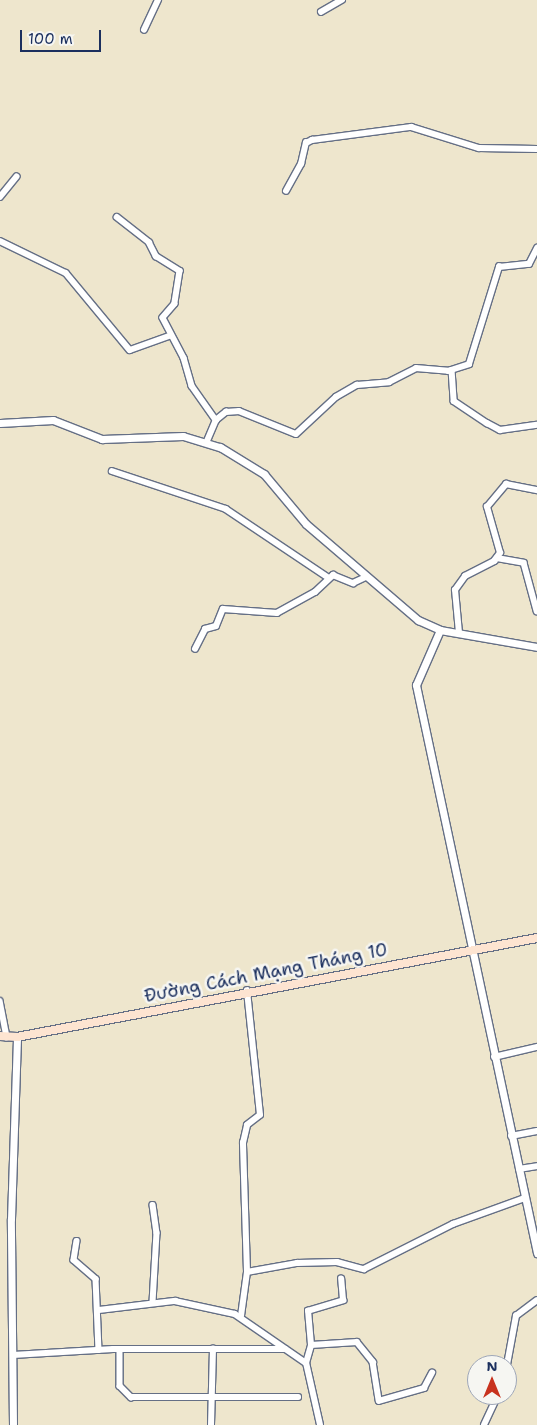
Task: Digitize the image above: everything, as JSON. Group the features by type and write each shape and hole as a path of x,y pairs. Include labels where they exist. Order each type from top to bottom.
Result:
{"main road":[{"name":"Đường Cách Mạng Tháng 10","path":"4,1037 17,1037 247,990 537,938"}],"street":[{"path":"144,30 158,0"},
{"path":"321,12 342,0"},
{"path":"286,191 301,164 306,143 312,140 411,127 479,148 537,149"},
{"path":"0,197 16,177"},
{"path":"117,216 149,242 156,256 180,271 174,304 162,318 169,336 184,358 192,386 216,420"},
{"path":"0,241 66,273 130,350 169,336"},
{"path":"207,441 216,420 233,410 296,434 336,397 357,386 389,382 416,368 452,370 472,361 487,295 500,266 529,264 537,248"},
{"path":"452,370 454,401 487,423 500,430 537,425"},
{"path":"0,423 53,420 102,439 176,436 207,441 257,468 306,524 418,620 440,630 537,647"},
{"path":"112,471 226,509 329,578"},
{"path":"497,558 499,547 487,507 506,484 537,490"},
{"path":"459,633 456,590 469,574 497,558 524,563 537,611"},
{"path":"195,649 205,629 216,626 222,610 278,613 315,592 329,578 339,575 354,584 366,576"},
{"path":"440,630 416,685 470,951 537,1253"},
{"path":"241,1316 247,1272 243,1143 247,1125 260,1115 247,990"},
{"path":"0,1001 4,1037"},
{"path":"13,1425 11,1219 17,1037"},
{"path":"494,1057 537,1047"},
{"path":"511,1136 537,1131"},
{"path":"519,1169 537,1166"},
{"path":"247,1272 298,1263 337,1262 364,1269 453,1224 525,1198"},
{"path":"152,1205 157,1233 154,1302"},
{"path":"76,1241 74,1260 95,1275 99,1310 99,1350"},
{"path":"320,1425 306,1363 311,1345 309,1308 343,1300 341,1279"},
{"path":"509,1355 516,1316 537,1300"},
{"path":"99,1310 175,1301 241,1316 306,1363"},
{"path":"311,1345 356,1342 373,1362 379,1401 424,1388 432,1373"},
{"path":"13,1355 120,1349 285,1349"},
{"path":"120,1349 123,1393 131,1397 298,1397"},
{"path":"211,1425 213,1349"},
{"path":"484,1425 493,1405"}]}
